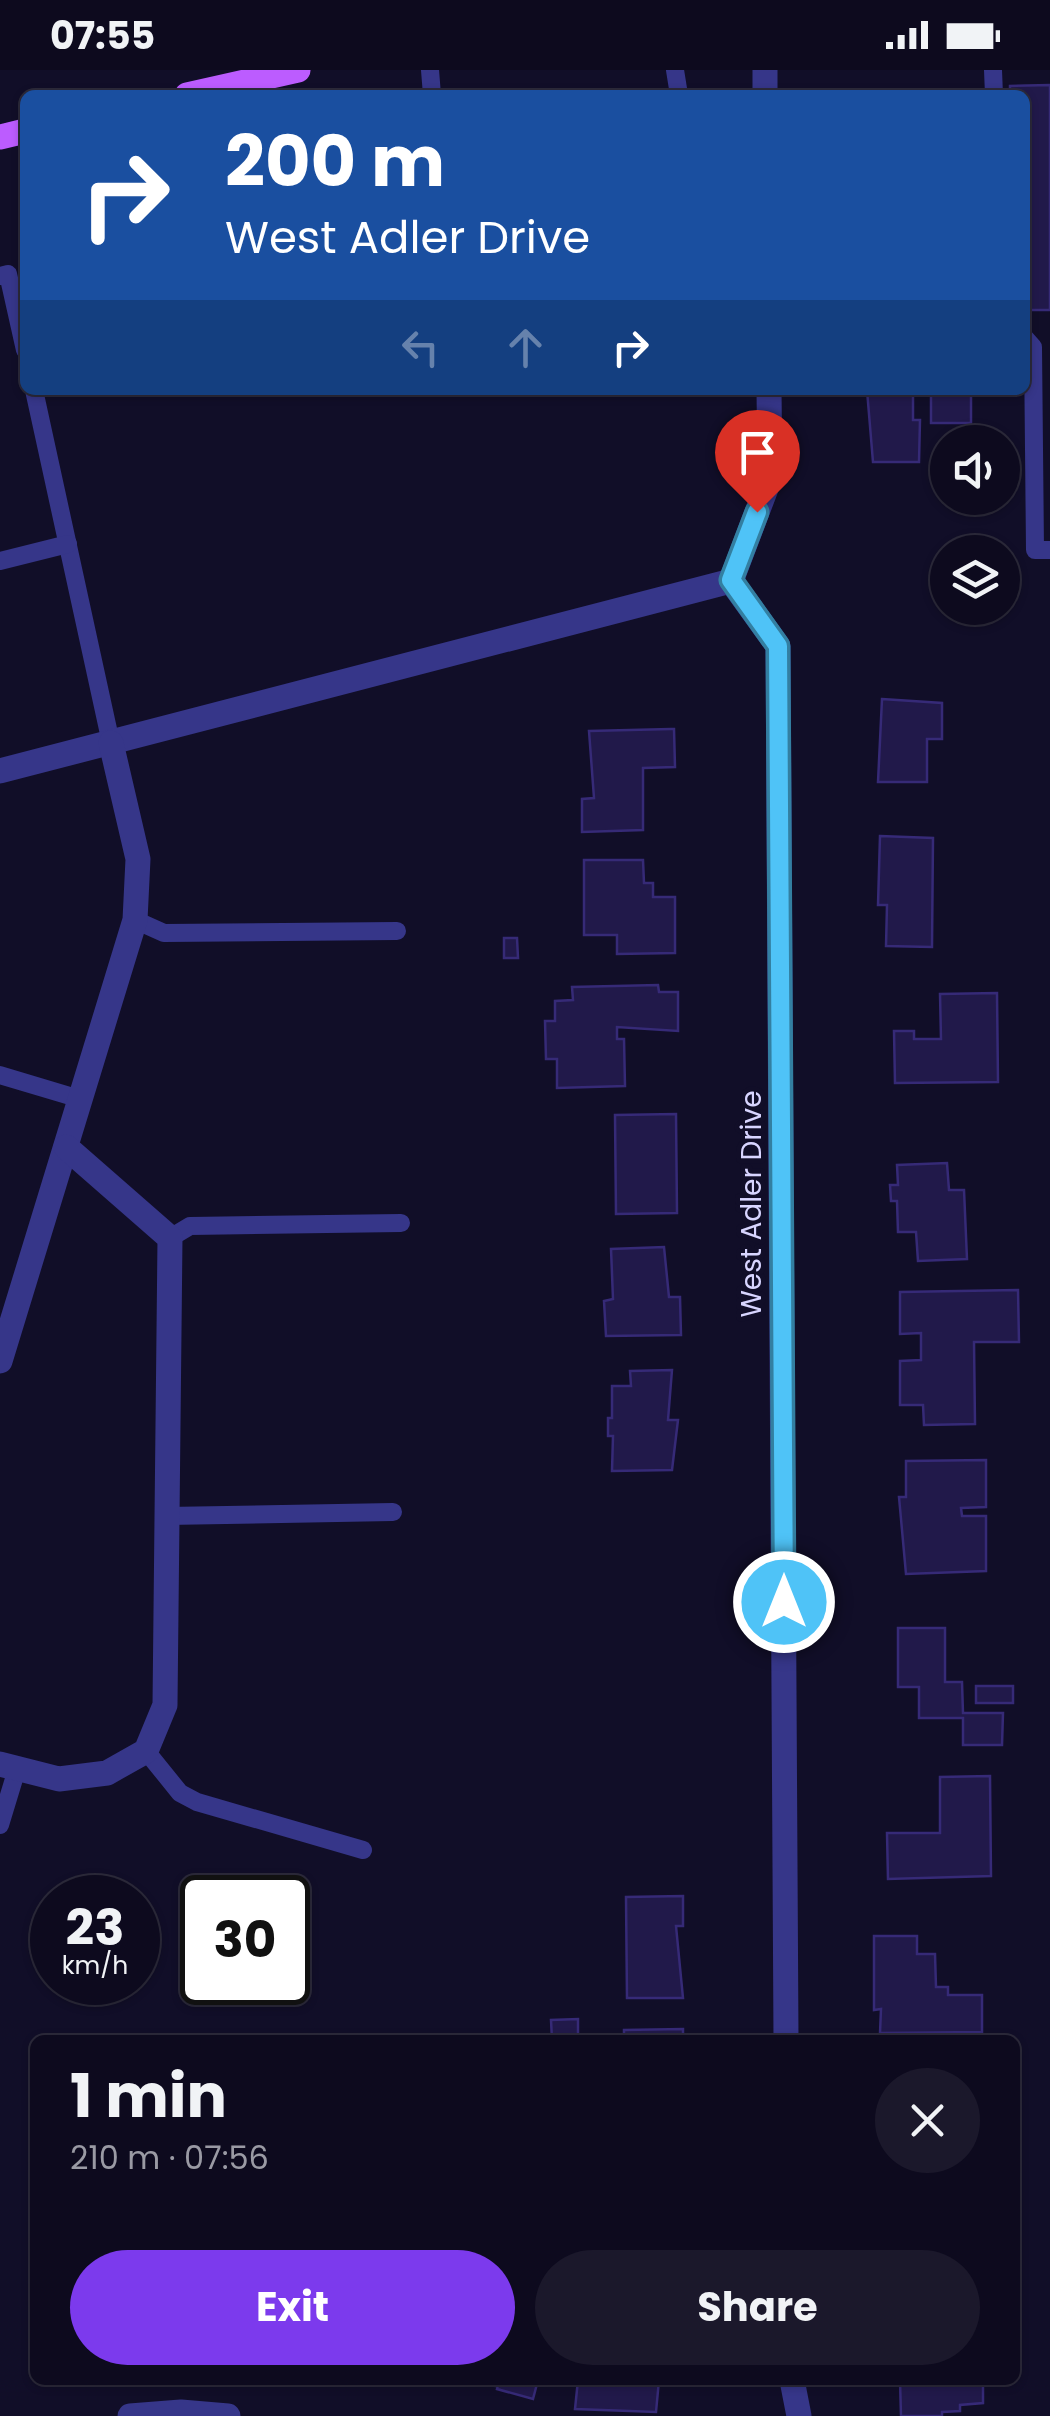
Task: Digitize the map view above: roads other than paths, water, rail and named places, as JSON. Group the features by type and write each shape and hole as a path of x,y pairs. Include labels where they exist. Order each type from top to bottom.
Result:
{"main road":[{"path":"209,90 298,70"}],"street":[{"path":"0,771 731,580 770,478 769,395"},
{"name":"West Adler Drive","path":"731,580 778,646 786,2035"},
{"path":"0,1361 135,920 138,860 111,743"},
{"path":"8,1766 59,1780 107,1772 146,1751 165,1705 170,1238 66,1148"},
{"path":"793,2385 799,2416"},
{"path":"130,2416 228,2416"}],"lane":[{"path":"11,273 20,322"},
{"path":"1030,344 1035,550 1050,550"},
{"path":"35,395 111,743"},
{"path":"0,561 68,544"},
{"path":"135,920 164,933 398,931"},
{"path":"0,1075 80,1098"},
{"path":"170,1238 190,1226 401,1223"},
{"path":"166,1516 393,1512"},
{"path":"146,1751 180,1793 197,1802 363,1850"},
{"path":"0,1825 8,1766"}]}
